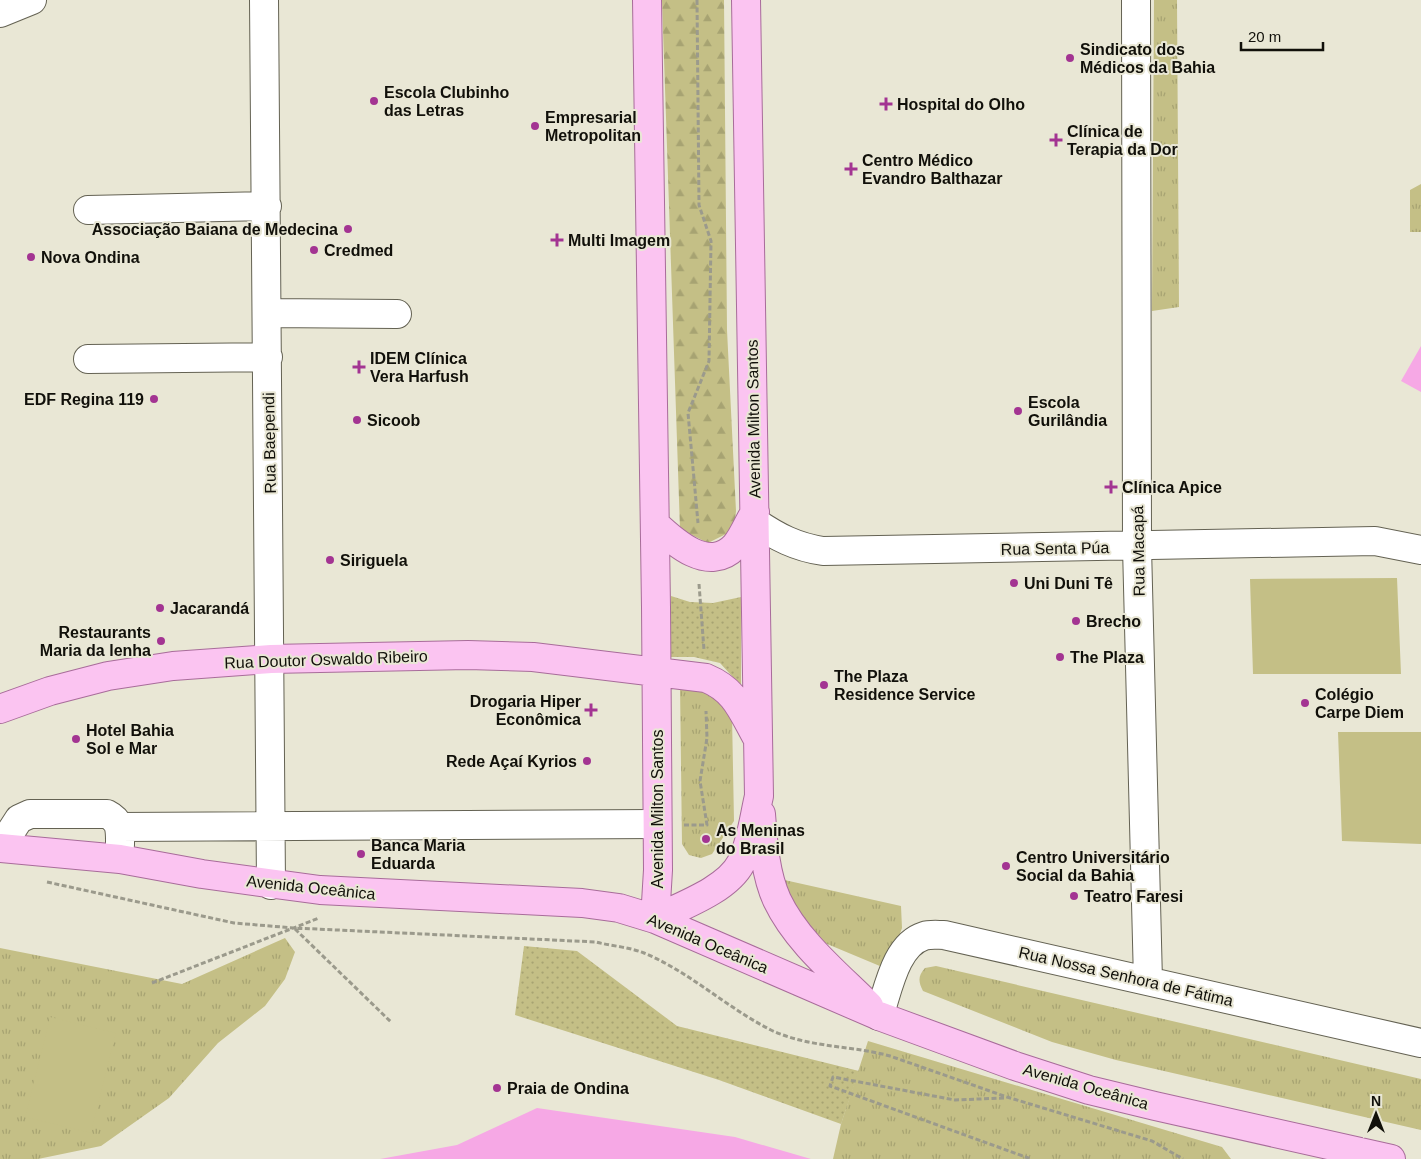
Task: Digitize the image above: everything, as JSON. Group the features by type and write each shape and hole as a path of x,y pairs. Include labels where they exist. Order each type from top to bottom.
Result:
{"main road":[{"name":"Avenida Milton Santos","path":"647,0 658,824 658,890 655,919"},
{"name":"Avenida Milton Santos","path":"655,919 716,888 732,875 741,863 759,796 746,0"},
{"path":"655,524 679,546 693,554 701,554 708,557 725,553 735,546 755,517"},
{"name":"Rua Doutor Oswaldo Ribeiro","path":"0,709 50,692 108,676 174,666 271,659 477,656 533,658 706,678"},
{"path":"706,678 722,685 735,697 758,739"},
{"path":"759,796 769,871 776,898 789,922 879,1016"},
{"name":"Avenida Oceânica","path":"0,848 120,859 271,885 379,895 582,903 619,908 655,919 879,1016 1015,1066 1089,1090 1391,1159"}],"street":[{"path":"0,13 32,0"},
{"name":"Rua Baependi","path":"264,0 271,659 271,885"},
{"name":"Rua Macapá","path":"1136,0 1138,547 1148,981"},
{"path":"88,210 267,206"},
{"path":"268,312 397,314"},
{"path":"88,359 268,357"},
{"name":"Rua Senta Púa","path":"755,517 788,542 800,547 823,551 1138,547 1375,541 1421,550"},
{"path":"0,848 19,819 30,814 107,814 116,818 120,827 120,859"},
{"path":"120,827 658,824"},
{"name":"Rua Nossa Senhora de Fátima","path":"879,1016 899,959 908,945 924,936 944,935 1421,1042"}],"path":[{"path":"658,824 707,825 700,781 707,738 706,678 699,578 701,554 688,413 709,361 712,241 699,205 697,0"},
{"path":"43,882 234,923 294,928 596,942 643,953 675,970 771,1030 805,1042 890,1056 1007,1097 1152,1142 1183,1159"},
{"path":"152,983 328,915"},
{"path":"294,928 391,1022"},
{"path":"1007,1097 955,1100 833,1077 830,1086 1031,1159"}],"green space":[{"path":"662,0 724,0 727,330 736,511 734,530 708,543 680,529"},
{"path":"1154,0 1177,0 1179,307 1152,311"},
{"path":"1421,184 1421,232 1410,232 1410,190"},
{"path":"1397,578 1401,674 1253,674 1250,579"},
{"path":"671,596 690,602 713,603 741,597 741,686 720,663 694,657 671,657"},
{"path":"680,684 713,686 732,715 734,821 712,854 701,858 689,855 682,844"},
{"path":"1338,732 1421,732 1421,844 1342,841"},
{"path":"780,879 901,906 902,928 887,969 820,941 797,914"},
{"path":"285,938 295,952 285,979 265,1006 218,1043 169,1098 101,1146 38,1159 0,1159 0,948 182,984"},
{"path":"524,946 577,951 677,1026 859,1071 841,1124 719,1080 515,1015"},
{"path":"936,966 1421,1079 1421,1130 1116,1060 1052,1042 923,991 920,981 921,974 925,968"},
{"path":"50,1017 116,1033 91,1133 25,1117"},
{"path":"868,1041 1222,1147 1231,1159 833,1159 841,1124"}],"shaded area":[{"path":"1421,346 1421,392 1401,381"},
{"path":"537,1108 735,1137 811,1159 380,1159 457,1145"}],"place":[{"name":"Sindicato dos Médicos da Bahia","path":"1070,58"},
{"name":"Escola Clubinho das Letras","path":"374,101"},
{"name":"Hospital do Olho","path":"886,104"},
{"name":"Empresarial Metropolitan","path":"535,126"},
{"name":"Clínica de Terapia da Dor","path":"1056,140"},
{"name":"Centro Médico Evandro Balthazar","path":"851,169"},
{"name":"Associação Baiana de Medecina","path":"348,229"},
{"name":"Multi Imagem","path":"557,240"},
{"name":"Credmed","path":"314,250"},
{"name":"Nova Ondina","path":"31,257"},
{"name":"IDEM Clínica Vera Harfush","path":"359,367"},
{"name":"EDF Regina 119","path":"154,399"},
{"name":"Escola Gurilândia","path":"1018,411"},
{"name":"Sicoob","path":"357,420"},
{"name":"Clínica Apice","path":"1111,487"},
{"name":"Siriguela","path":"330,560"},
{"name":"Uni Duni Tê","path":"1014,583"},
{"name":"Jacarandá","path":"160,608"},
{"name":"Brecho","path":"1076,621"},
{"name":"Restaurants Maria da lenha","path":"161,641"},
{"name":"The Plaza","path":"1060,657"},
{"name":"The Plaza Residence Service","path":"824,685"},
{"name":"Colégio Carpe Diem","path":"1305,703"},
{"name":"Drogaria Hiper Econômica","path":"591,710"},
{"name":"Hotel Bahia Sol e Mar","path":"76,739"},
{"name":"Rede Açaí Kyrios","path":"587,761"},
{"name":"As Meninas do Brasil","path":"706,839"},
{"name":"Banca Maria Eduarda","path":"361,854"},
{"name":"Centro Universitário Social da Bahia","path":"1006,866"},
{"name":"Teatro Faresi","path":"1074,896"},
{"name":"Praia de Ondina","path":"497,1088"}]}
